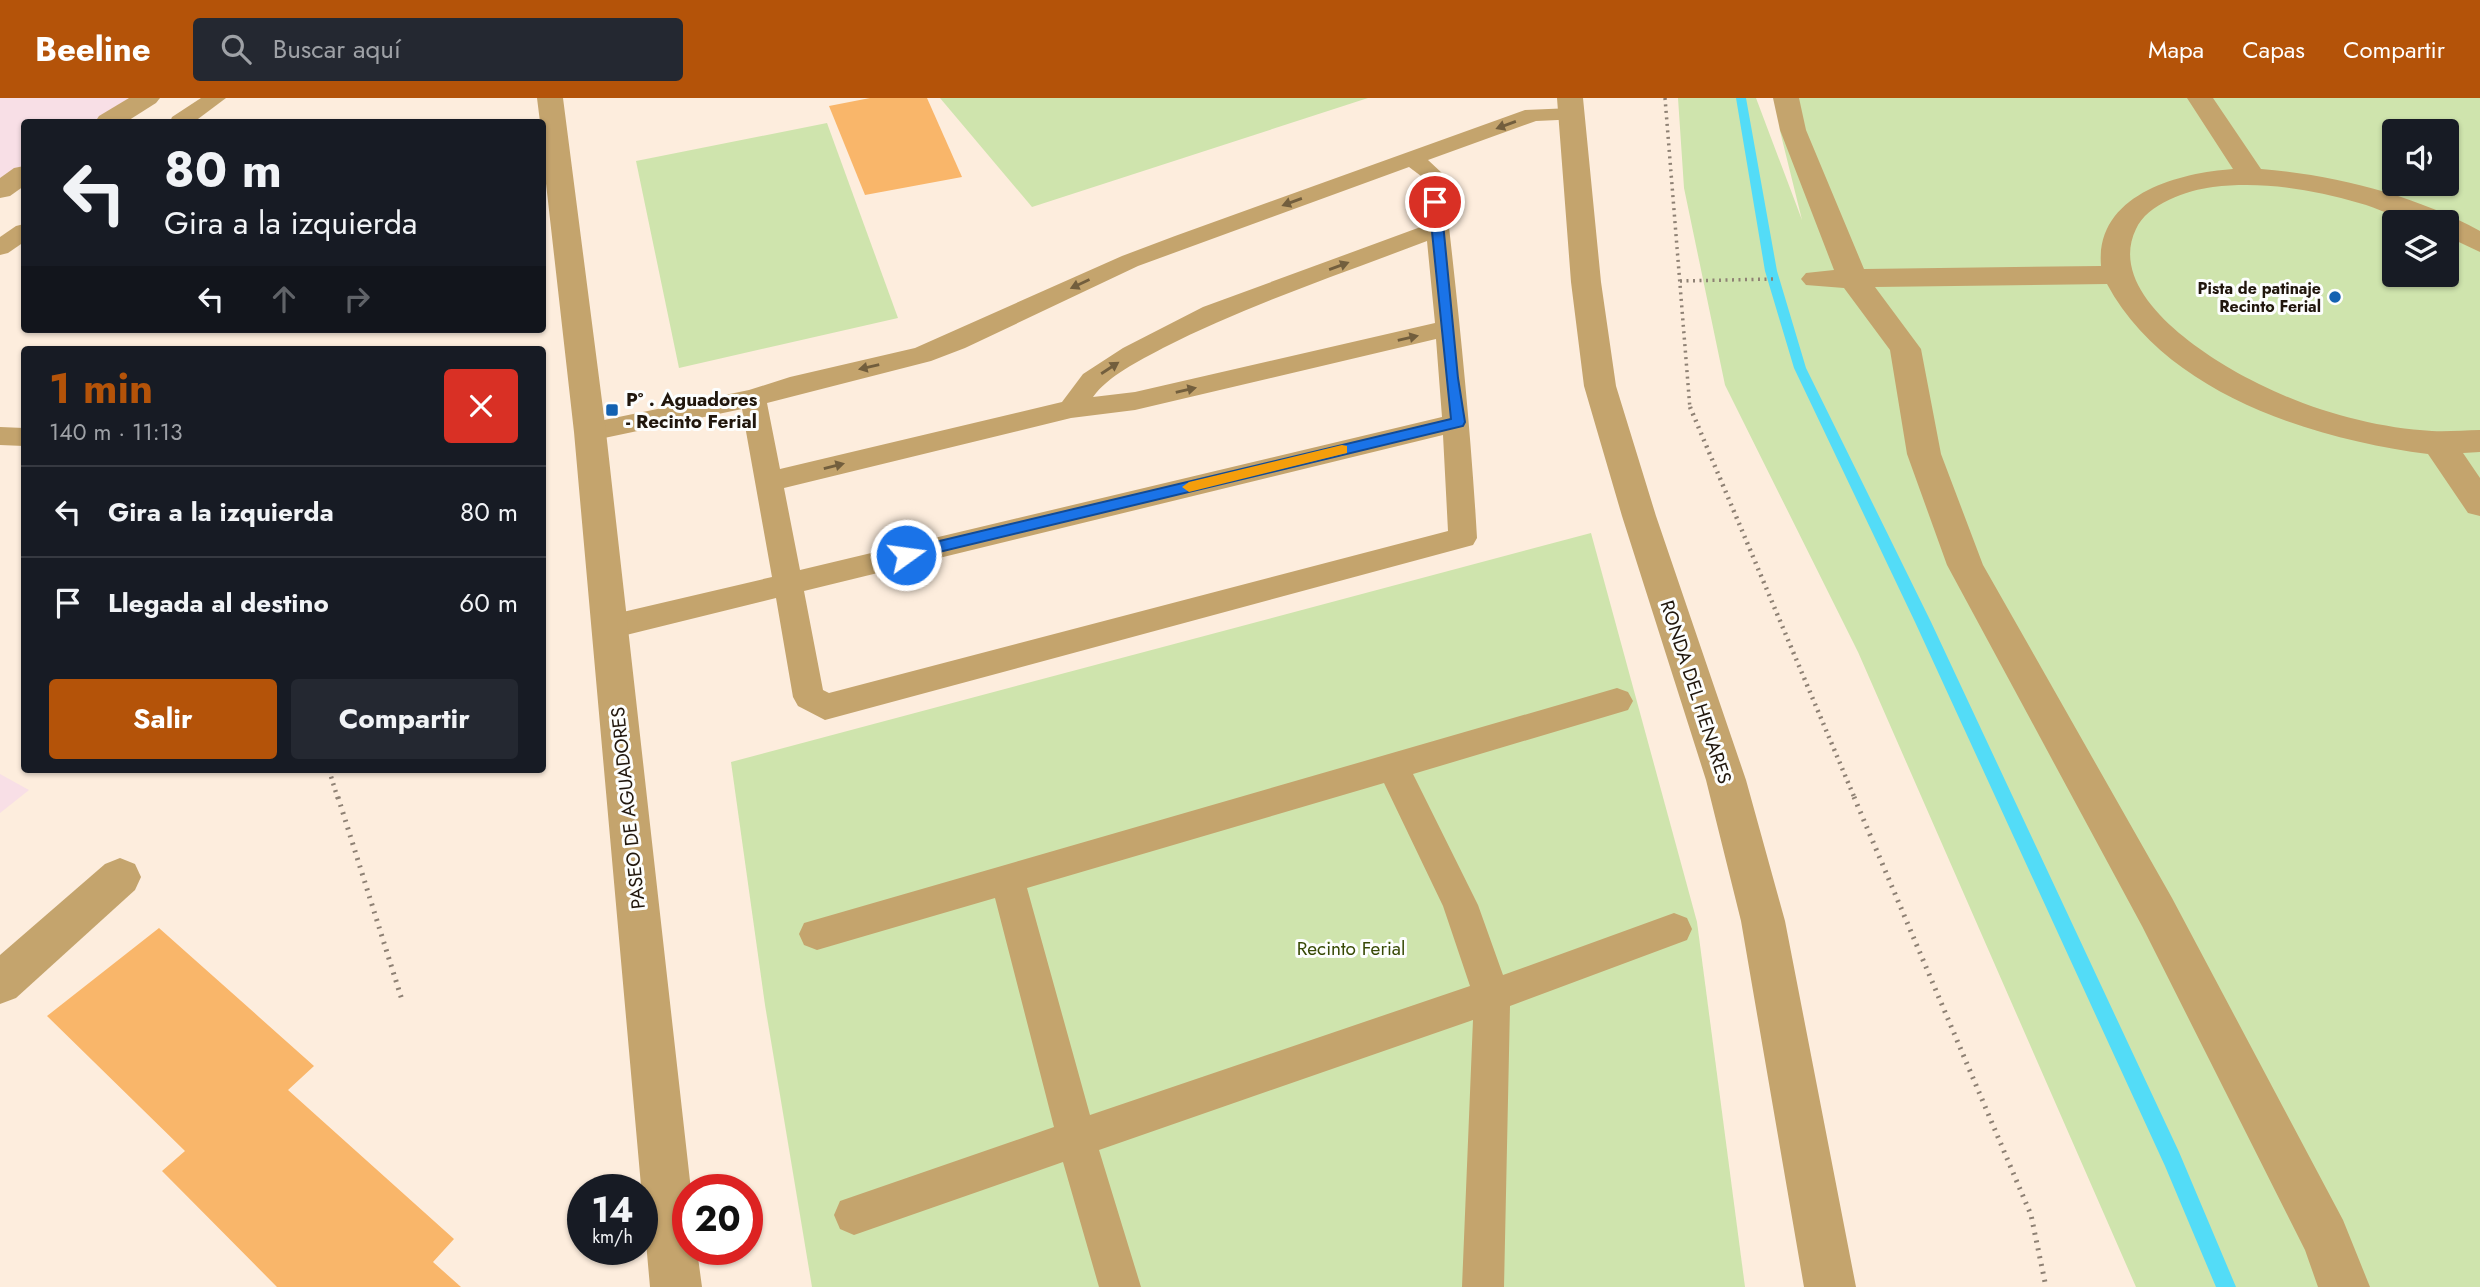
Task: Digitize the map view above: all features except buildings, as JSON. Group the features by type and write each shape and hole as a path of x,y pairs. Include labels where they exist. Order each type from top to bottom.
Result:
{"street":[{"path":"113,119 147,98"},
{"name":"PASEO DE AGUADORES","path":"552,98 590,432 676,1287"},
{"path":"1786,98 1834,279 1905,349 1924,454 1965,565 2157,912 2325,1238 2344,1287"},
{"path":"2200,98 2252,177"},
{"name":"RONDA DEL HENARES","path":"1571,106 1586,282 1600,386 1639,516 1726,780 1763,921 1830,1287"},
{"path":"0,190 21,176"},
{"path":"2410,210 2384,200 2284,178 2252,177 2201,181 2159,193 2129,214 2115,242 2118,275 2145,319 2196,363 2268,402 2353,431 2438,443 2480,440"},
{"path":"2459,231 2480,243"},
{"path":"1834,279 2118,275"},
{"path":"2438,443 2480,504"},
{"path":"0,983 120,877"}],"lane":[{"path":"184,119 215,98"},
{"path":"590,432 753,398 790,386 922,355 1129,261 1533,115 1571,106"},
{"path":"753,398 809,697 825,707 1463,538 1458,422 1432,174 1413,159"},
{"path":"1071,409 1092,380 1132,354 1212,313 1438,229"},
{"path":"0,248 21,233"},
{"path":"768,482 1071,409 1135,401 1448,328"},
{"path":"610,627 1458,422"},
{"path":"0,436 21,437"},
{"path":"817,934 1617,701"},
{"path":"1393,768 1460,905 1492,996 1483,1287"},
{"path":"1007,878 1077,1141 1120,1287"},
{"path":"854,1215 1077,1141 1492,996 1674,929"}],"path":[{"path":"1665,98 1690,410 2031,1214 2046,1287"},
{"path":"1680,281 1725,280"},
{"path":"330,773 402,1000"}],"shaded area":[{"path":"0,98 127,98 129,102 99,119 21,119 21,167 0,180"},
{"path":"0,774 29,790 0,813"}],"green space":[{"path":"940,98 1368,98 1032,207"},
{"path":"1678,98 1756,98 1802,220 1780,131 1777,98 2480,98 2480,1287 2136,1287 1858,652 1725,385 1684,188"},
{"path":"827,123 898,318 679,368 636,161"},
{"name":"Recinto Ferial","path":"1591,533 1697,922 1745,1287 812,1287 765,1005 731,762"}],"waterway":[{"path":"1741,98 1771,271 1800,368 1923,622 2172,1159 2226,1287"}],"slow traffic":[{"path":"1189,487 1342,450"}],"place":[{"name":"Pista de patinaje Recinto Ferial","path":"2335,297"},
{"name":"Pº . Aguadores - Recinto Ferial","path":"612,410"}],"route":[{"path":"906,555 1458,422 1451,378 1435,202"}]}
